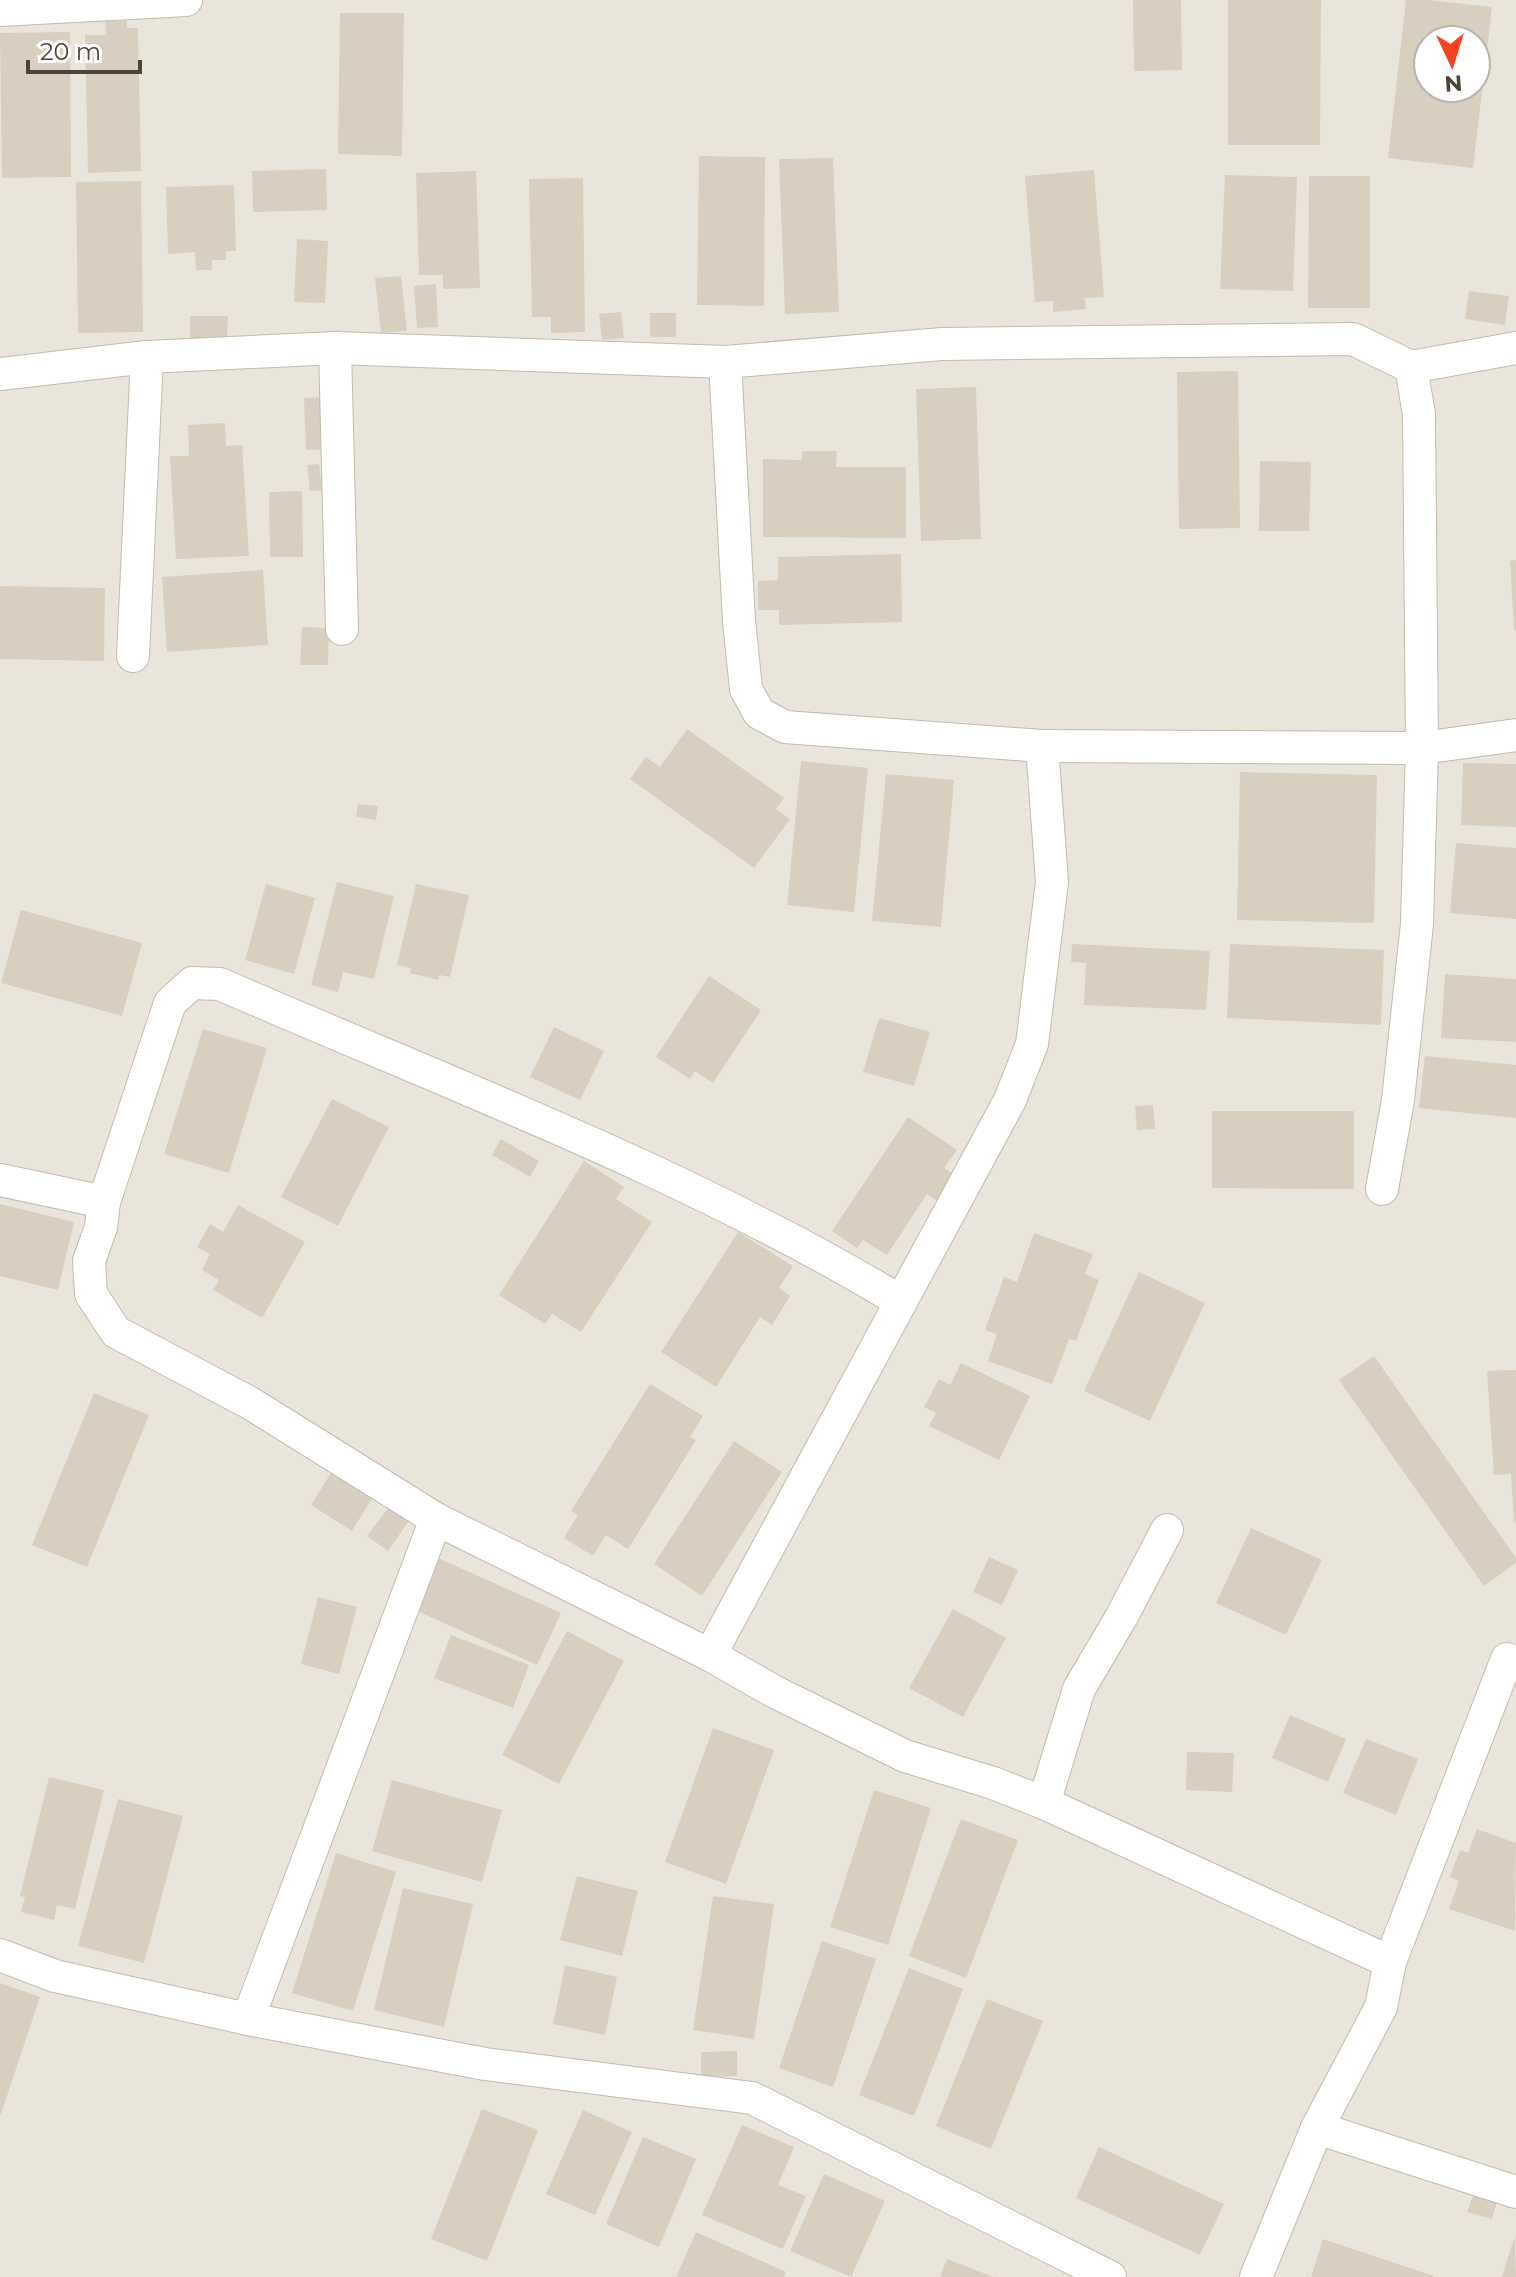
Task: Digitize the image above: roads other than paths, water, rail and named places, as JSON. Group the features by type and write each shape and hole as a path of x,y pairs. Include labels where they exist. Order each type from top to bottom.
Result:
{"street":[{"path":"0,10 186,0"},
{"path":"0,374 147,357 335,348 725,362 942,344 1353,339 1411,367 1516,348"},
{"path":"335,348 342,629"},
{"path":"133,656 147,357"},
{"path":"725,362 739,621 746,689 759,713 785,727 1042,746 1422,748 1516,735"},
{"path":"1382,1189 1398,1100 1417,924 1422,748 1419,414 1411,367"},
{"path":"710,1655 1010,1100 1032,1044 1052,882 1042,746"},
{"path":"900,1301 848,1269 730,1208 543,1122 220,984 192,983 170,1003 104,1202 101,1227 89,1261 91,1294 116,1332 250,1403 436,1519 905,1756 993,1783 1044,1803 1390,1962"},
{"path":"0,1180 104,1202"},
{"path":"248,2019 436,1519"},
{"path":"1044,1803 1079,1689 1167,1530"},
{"path":"1256,2277 1317,2128 1381,2007 1390,1962 1507,1659"},
{"path":"0,1955 55,1976 248,2019 485,2064 752,2098 1110,2277"},
{"path":"1317,2128 1516,2192"}]}
